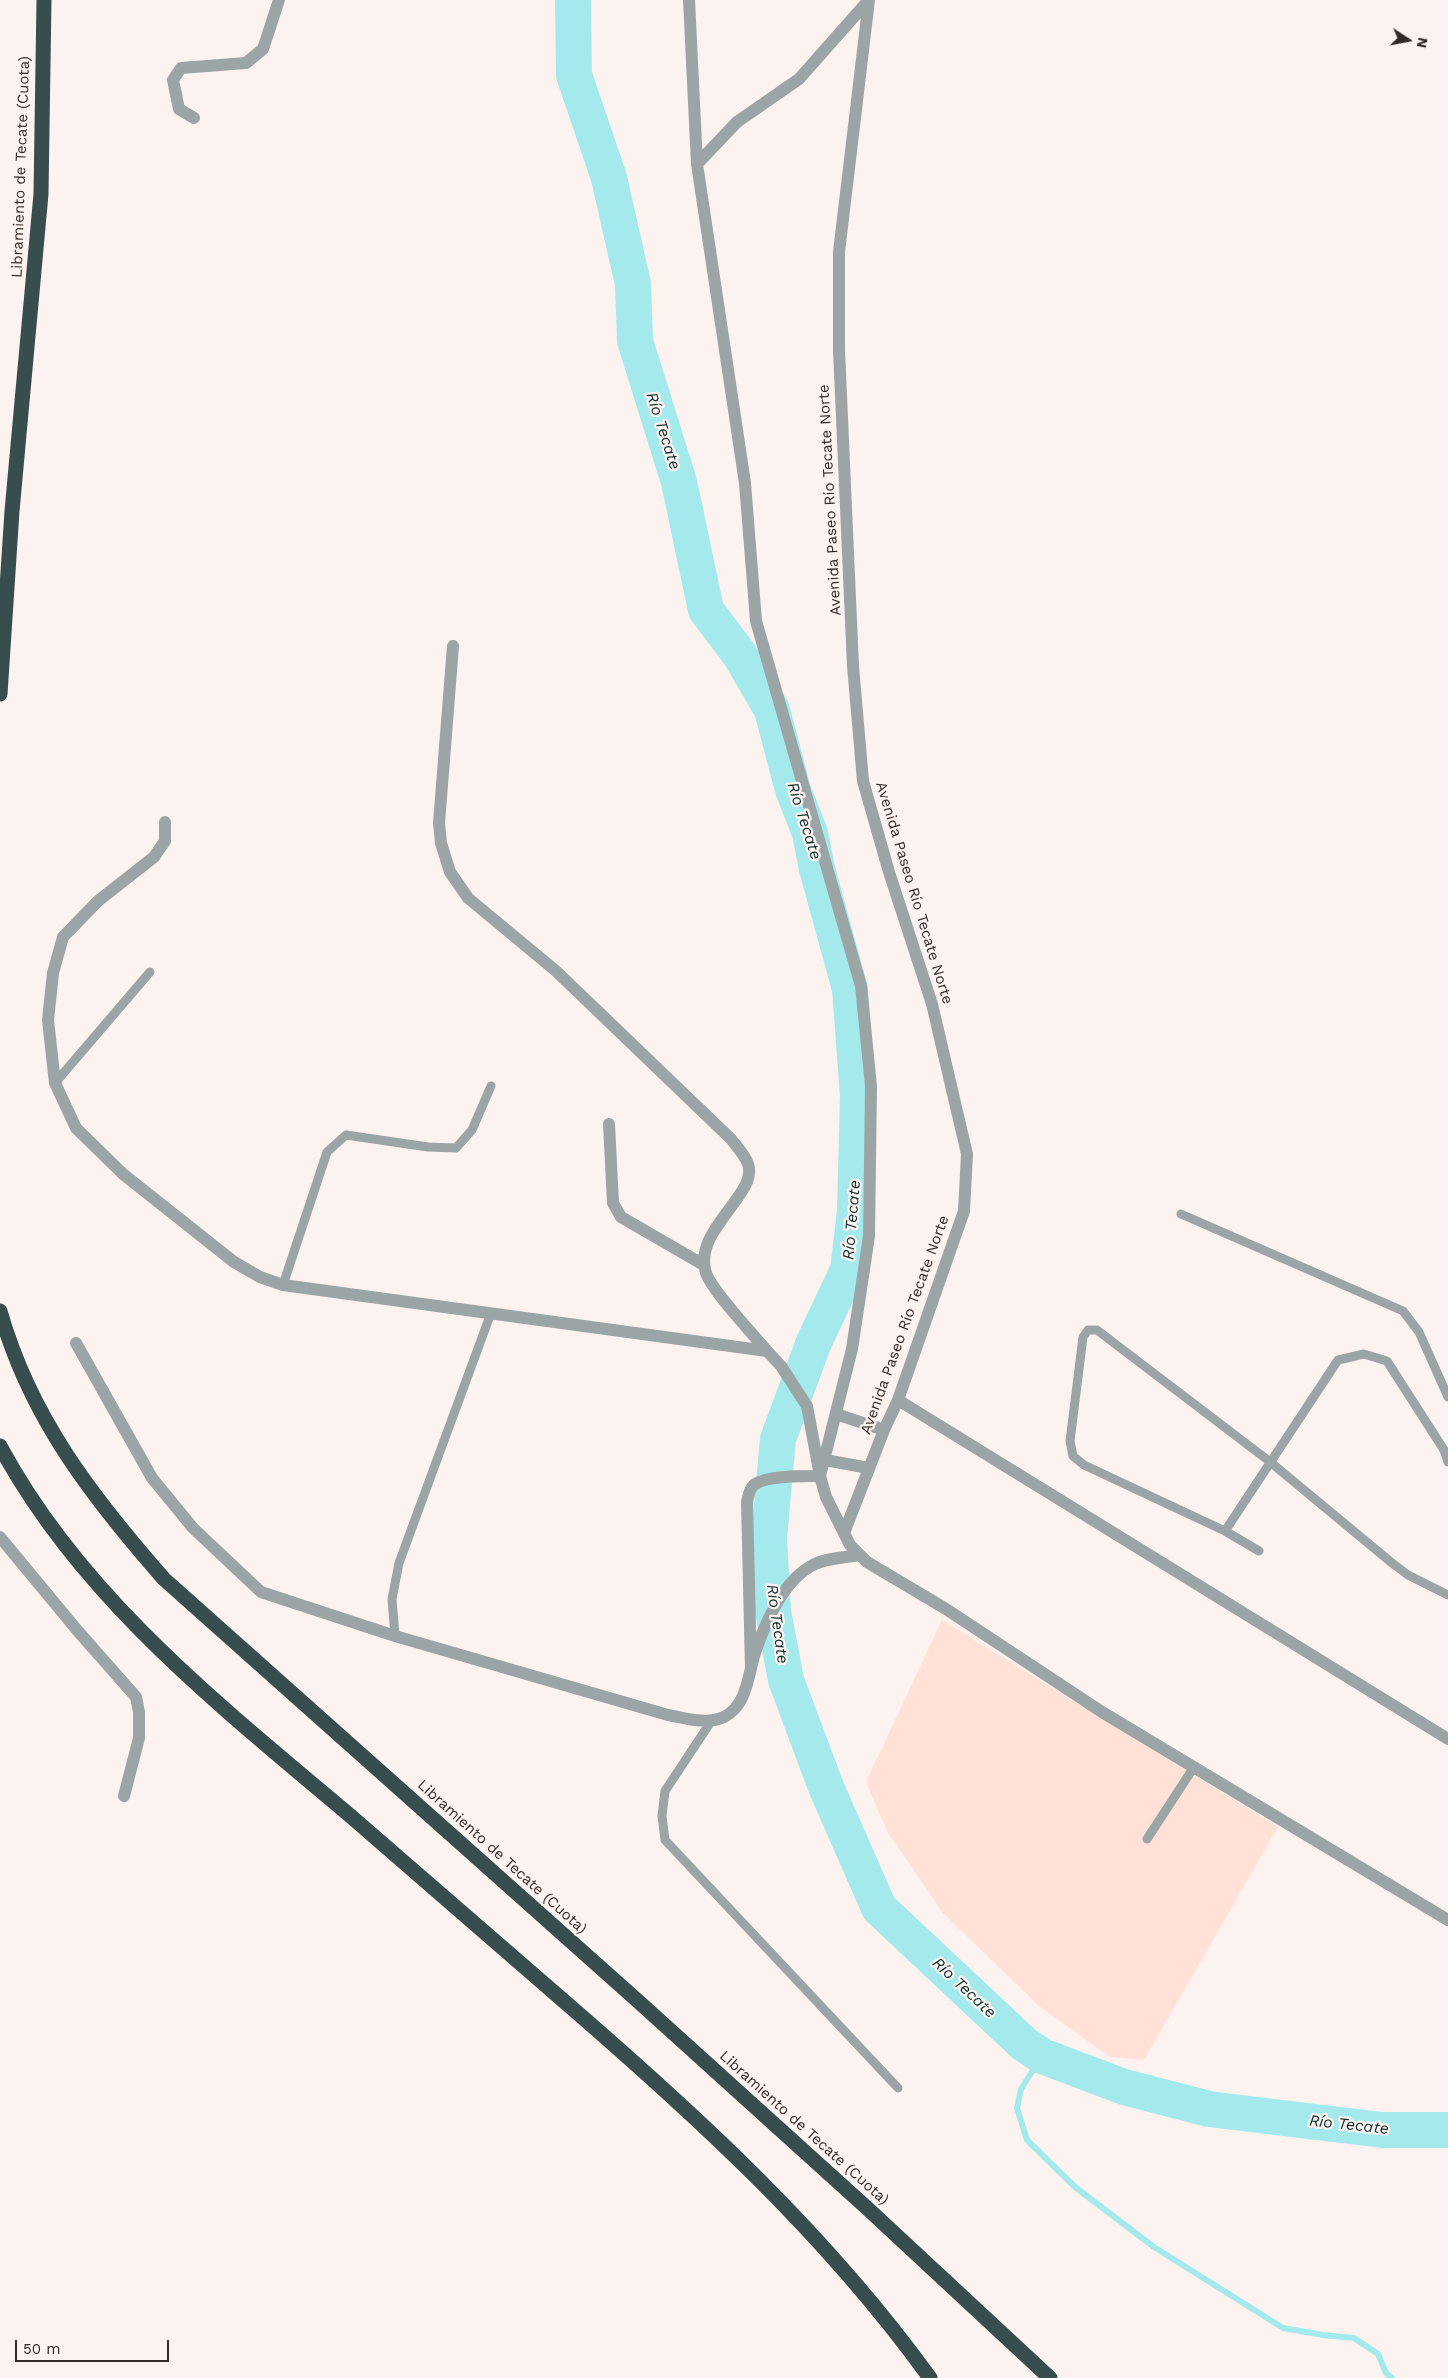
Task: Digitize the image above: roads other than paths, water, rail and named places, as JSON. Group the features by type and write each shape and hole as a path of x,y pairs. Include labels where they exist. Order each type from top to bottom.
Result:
{"highway":[{"name":"Libramiento de Tecate (Cuota)","path":"0,694 12,511 41,194 44,0"},
{"name":"Libramiento de Tecate (Cuota)","path":"0,1311 9,1342 33,1397 56,1442 84,1483 116,1524 164,1579 661,2022 867,2208 1050,2378"},
{"path":"0,1446 54,1532 90,1577 162,1651 229,1712 406,1863 709,2129 818,2241 873,2304 930,2378"}],"street":[{"path":"194,118 179,109 173,80 181,68 246,63 263,49 279,0"},
{"path":"688,0 697,164 745,483 756,621 861,986 871,1086 869,1236 852,1349 820,1476"},
{"path":"697,164 737,122 799,78 868,1"},
{"name":"Avenida Paseo Río Tecate Norte","path":"844,1533 884,1430 898,1400 964,1211 967,1154 932,1004 889,872 863,781 854,666 840,360 839,252 868,1"},
{"path":"453,646 439,823 441,843 450,872 468,898 556,971 731,1139 748,1163 748,1178 706,1246 704,1265 712,1284 781,1366 807,1406 820,1476 826,1497 844,1533 859,1555 874,1567 946,1609 1102,1712 1448,1920"},
{"path":"166,822 165,841 154,857 98,901 63,937 53,973 48,1020 55,1083 76,1128 123,1174 234,1262 260,1277 283,1285 767,1351"},
{"path":"609,1124 613,1203 621,1217 704,1265"},
{"path":"76,1343 152,1478 193,1528 261,1592 395,1636 668,1715 694,1720 712,1720 724,1717 741,1701 757,1647 773,1611 799,1575 812,1566 825,1561 859,1555"},
{"path":"898,1400 1448,1739"},
{"path":"836,1414 884,1430"},
{"path":"824,1460 869,1468"},
{"path":"751,1668 747,1502 751,1488 762,1482 796,1476 820,1476"},
{"path":"0,1537 77,1630 136,1697 139,1712 139,1738 124,1796"}],"lane":[{"path":"55,1083 150,972"},
{"path":"283,1285 327,1152 346,1135 428,1147 456,1148 472,1130 491,1086"},
{"path":"1180,1214 1403,1311 1419,1332 1448,1397"},
{"path":"395,1636 392,1599 399,1563 491,1313"},
{"path":"1259,1551 1224,1531 1084,1465 1073,1456 1070,1442 1083,1337 1088,1330 1097,1330 1269,1461 1392,1563 1408,1574 1448,1595"},
{"path":"1224,1531 1338,1360 1364,1354 1387,1361 1444,1450 1448,1462"},
{"path":"712,1720 665,1791 662,1816 665,1840 898,2088"},
{"path":"1147,1839 1194,1767"}],"waterway":[{"name":"Río Tecate","path":"573,0 574,75 609,178 633,284 635,341 679,482 706,610 740,655 772,710 793,790 810,833 817,869 850,989 858,1096 855,1211 848,1270 814,1342 778,1439 769,1538 773,1611 786,1680 826,1787 879,1908 1024,2044 1042,2056 1124,2087 1209,2109 1382,2130 1448,2130"},
{"path":"1042,2056 1021,2089 1017,2108 1027,2140 1075,2187 1154,2247 1283,2328 1354,2338 1378,2354 1386,2373 1392,2378"}]}
